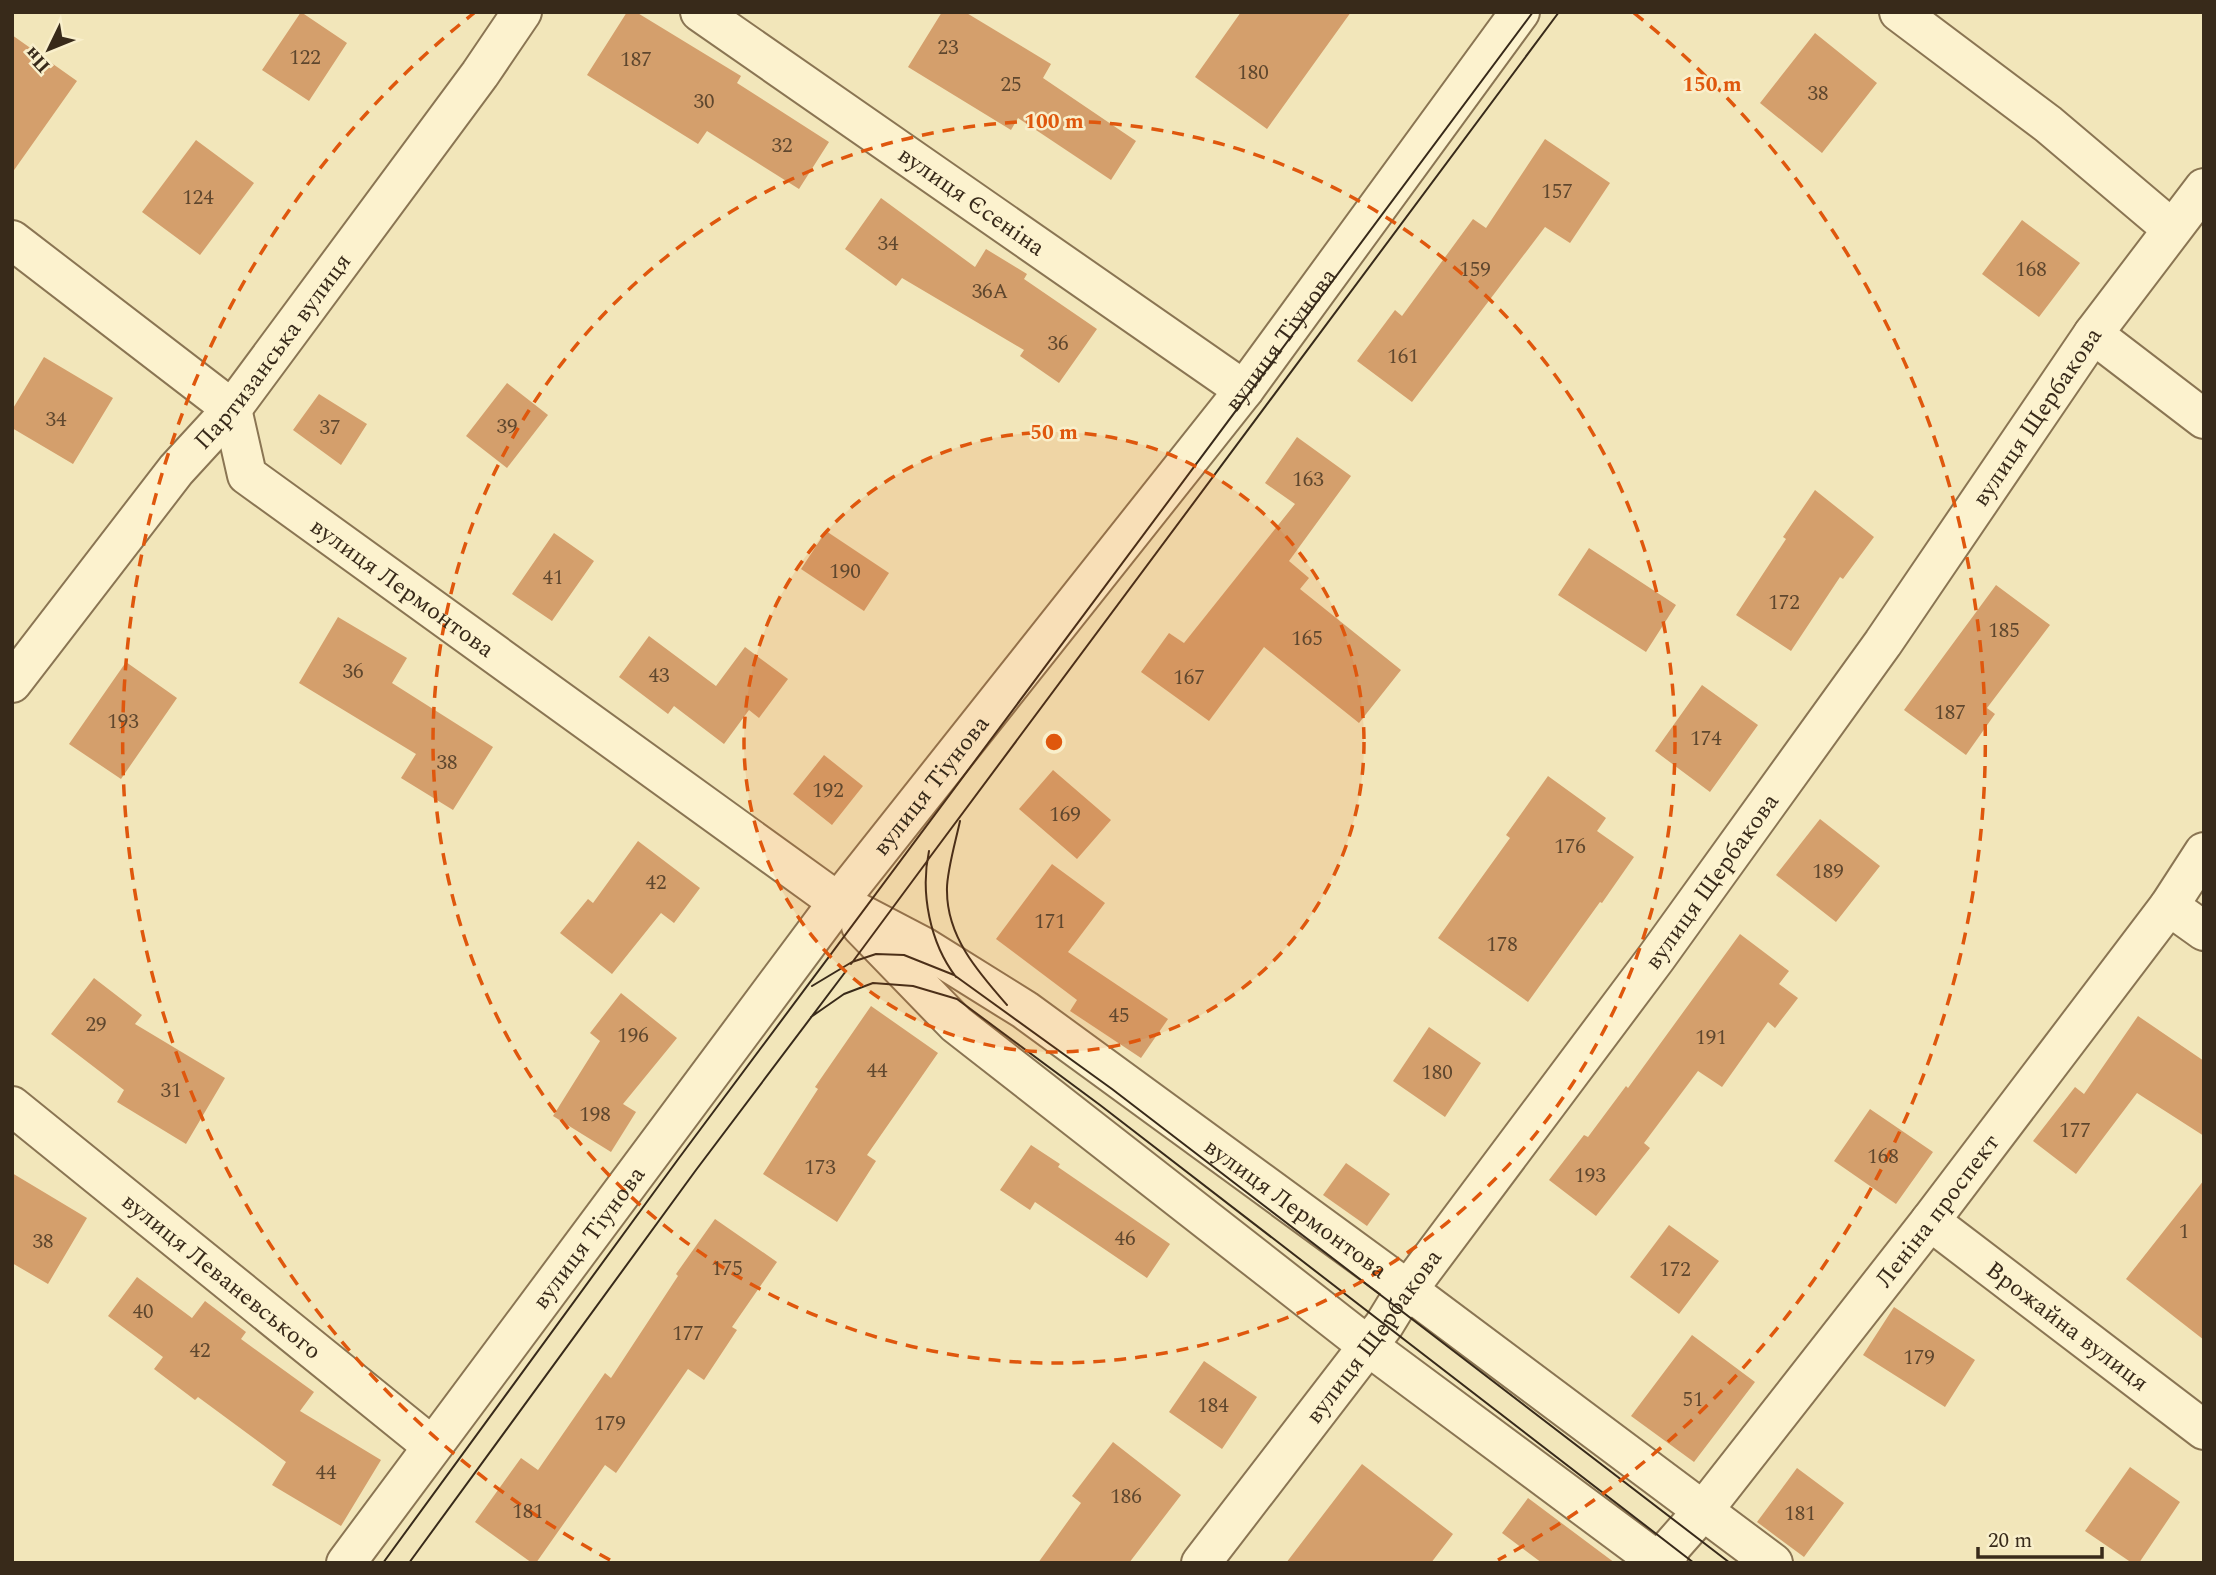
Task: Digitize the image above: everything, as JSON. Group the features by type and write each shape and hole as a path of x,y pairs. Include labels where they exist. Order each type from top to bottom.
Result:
{"street":[{"name":"Партизанська вулиця","path":"12,683 176,470 232,409 480,74 522,12"},
{"name":"вулиця Єсеніна","path":"700,12 1244,390"},
{"name":"вулиця Тіунова","path":"346,1563 838,902 1244,390 1520,12"},
{"path":"1899,12 2048,124 2172,229"},
{"name":"вулиця Щербакова","path":"1201,1563 1368,1346 1656,958 1867,666 2093,334 2204,188"},
{"path":"12,240 232,409 247,475 176,470"},
{"path":"2093,334 2204,419"},
{"name":"вулиця Лермонтова","path":"247,475 838,902 924,947 1025,1010 1408,1290 1773,1563"},
{"name":"Леніна проспект","path":"1662,1563 1672,1546 1702,1512 1930,1221 2169,906 2204,852"},
{"name":"вулиця Лермонтова","path":"838,902 956,1024 1368,1346 1662,1563"},
{"path":"2169,906 2204,932"},
{"name":"вулиця Леваневського","path":"12,1106 432,1446"},
{"name":"Врожайна вулиця","path":"1930,1221 2204,1430"}],"building":[{"path":"301,12 347,43 309,101 262,70"},
{"path":"627,12 636,12 741,76 737,83 829,142 799,189 707,131 698,144 587,75"},
{"path":"942,12 965,12 1051,64 1043,78 1136,141 1111,180 1018,118 1011,130 908,67"},
{"path":"1241,12 1351,12 1267,129 1195,77"},
{"path":"1815,33 1877,83 1822,153 1760,103"},
{"path":"12,35 77,81 12,173"},
{"path":"1545,139 1610,183 1570,243 1545,227 1412,402 1357,361 1395,310 1402,316 1473,219 1486,228"},
{"path":"196,140 254,183 200,255 142,212"},
{"path":"881,198 975,267 986,249 1027,274 1024,279 1097,329 1059,383 1020,356 1024,350 902,278 896,286 845,249"},
{"path":"2022,220 2080,263 2039,317 1982,274"},
{"path":"44,357 113,398 73,464 12,428 12,410"},
{"path":"507,383 548,415 507,468 466,436"},
{"path":"319,394 367,424 341,465 293,430"},
{"path":"1297,437 1351,476 1289,561 1309,578 1300,589 1401,670 1359,723 1264,647 1209,721 1141,672 1169,633 1184,643 1295,504 1265,483"},
{"path":"1815,490 1874,537 1843,579 1840,577 1791,651 1736,615"},
{"path":"826,531 889,573 864,611 801,569"},
{"path":"554,533 594,561 552,621 512,594"},
{"path":"1589,548 1676,605 1646,652 1558,595"},
{"path":"1996,585 2050,625 1987,708 1995,714 1966,755 1904,710"},
{"path":"338,617 407,658 392,683 493,747 453,810 401,778 416,754 299,683"},
{"path":"649,636 716,686 745,647 788,679 759,718 749,710 724,744 674,706 668,714 619,677"},
{"path":"126,662 177,698 121,779 69,744"},
{"path":"1702,685 1758,725 1710,792 1655,751"},
{"path":"824,755 863,786 832,825 793,794"},
{"path":"1053,770 1111,820 1077,859 1019,809"},
{"path":"1548,776 1606,818 1597,831 1634,857 1528,1002 1438,938 1510,838 1506,835"},
{"path":"1820,819 1880,866 1836,922 1776,875"},
{"path":"638,841 700,888 674,923 661,913 612,974 560,933 588,899 593,903"},
{"path":"1052,864 1105,903 1068,952 1168,1019 1141,1058 1070,1011 1077,1000 996,939"},
{"path":"1740,934 1789,971 1779,984 1798,998 1775,1028 1768,1022 1722,1087 1698,1071 1644,1143 1650,1148 1596,1216 1549,1180 1584,1135 1588,1137 1626,1086 1628,1088"},
{"path":"94,978 142,1015 135,1024 225,1078 186,1144 117,1102 124,1090 51,1034"},
{"path":"621,993 677,1038 623,1104 636,1112 611,1152 553,1116 600,1041 590,1033"},
{"path":"871,1006 938,1053 867,1155 876,1161 837,1222 763,1174 818,1089 815,1087"},
{"path":"2138,1016 2204,1061 2204,1136 2137,1093 2076,1174 2033,1141 2075,1087 2084,1094"},
{"path":"1429,1027 1481,1063 1445,1117 1393,1081"},
{"path":"1870,1109 1933,1152 1896,1204 1834,1161"},
{"path":"1031,1145 1060,1164 1058,1167 1170,1244 1147,1278 1035,1202 1030,1210 1000,1190"},
{"path":"1346,1163 1390,1194 1367,1226 1323,1195"},
{"path":"12,1173 87,1218 48,1284 12,1263"},
{"path":"2204,1180 2204,1340 2126,1279"},
{"path":"715,1219 777,1262 732,1327 737,1330 704,1380 688,1369 616,1473 605,1465 536,1563 532,1563 475,1522 521,1458 538,1470 605,1373 611,1378 678,1276 676,1274"},
{"path":"1669,1225 1719,1261 1679,1314 1630,1277"},
{"path":"137,1277 192,1318 205,1301 246,1332 241,1339 314,1392 300,1411 381,1460 341,1526 272,1485 286,1462 198,1397 195,1400 154,1369 163,1357 108,1316"},
{"path":"1894,1307 1975,1360 1945,1407 1863,1355"},
{"path":"1692,1335 1755,1382 1694,1462 1631,1416"},
{"path":"1204,1361 1257,1397 1222,1449 1169,1412"},
{"path":"1113,1442 1181,1495 1129,1563 1038,1563 1081,1503 1072,1496"},
{"path":"1362,1464 1453,1534 1431,1563 1286,1563"},
{"path":"2130,1467 2180,1502 2139,1563 2132,1563 2085,1531"},
{"path":"1797,1468 1844,1503 1804,1557 1757,1522"},
{"path":"1528,1498 1615,1563 1542,1563 1502,1533"}],"tram line":[{"path":"383,1563 679,1158 1533,12"},
{"path":"927,861 1559,12"},
{"path":"960,821 947,884 952,924 975,967 1007,1005"},
{"path":"929,851 926,884 929,917 940,949 956,977"},
{"path":"851,964 928,860"},
{"path":"812,986 852,962 876,954 904,955 954,975 1112,1089 1730,1563"},
{"path":"409,1563 696,1170 846,971"},
{"path":"811,1017 844,994 873,983 913,986 957,999 1100,1105 1694,1563"}]}
